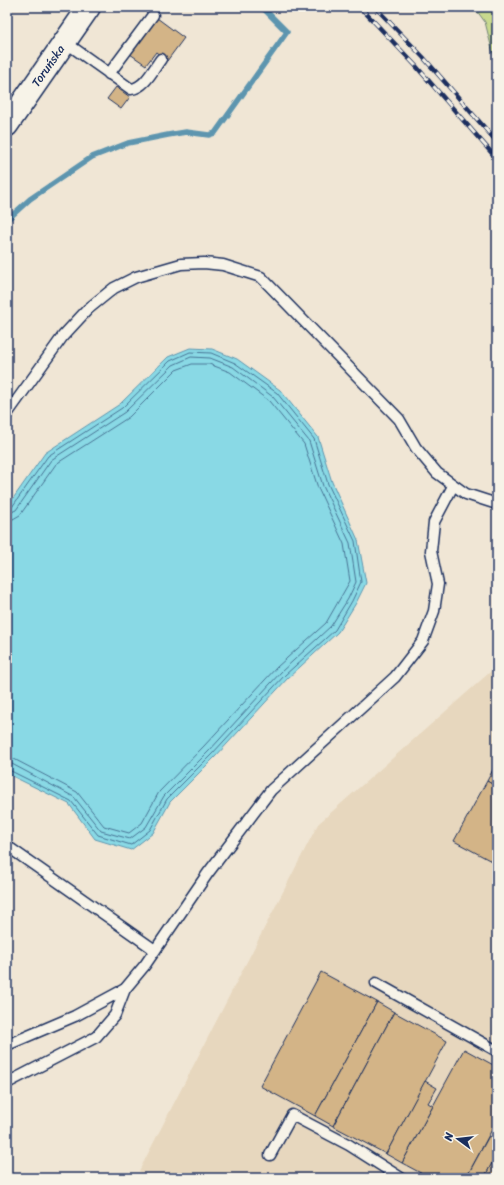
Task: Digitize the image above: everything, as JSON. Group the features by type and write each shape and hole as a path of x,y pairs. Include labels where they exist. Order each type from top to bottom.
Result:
{"street":[{"name":"Toruńska","path":"7,125 89,7"}],"lane":[{"path":"109,74 153,16"},
{"path":"65,42 126,86 134,89 143,83 161,59"},
{"path":"7,414 62,336 88,309 114,288 136,276 181,264 204,263 223,265 260,277 399,419 424,460 437,474 466,494 497,504"},
{"path":"7,1083 96,1038 115,1015 125,988 155,950 208,873 271,790 395,677 422,641 434,611 438,584 431,551 434,522 453,486"},
{"path":"7,846 155,950"},
{"path":"376,983 497,1051"},
{"path":"7,1046 75,1016 125,988"},
{"path":"270,1155 292,1115 349,1145 401,1178"}],"shaded area":[{"path":"497,666 497,1178 150,1178 139,1171 318,824"}],"green space":[{"path":"474,7 497,7 497,69 485,22"}],"water":[{"path":"190,348 212,349 237,359 280,390 318,437 332,482 358,540 366,583 356,603 338,632 288,678 215,757 170,802 153,833 131,850 95,839 69,804 12,776 7,771 7,507 45,453 120,404 168,357"}],"building":[{"path":"157,18 184,38 167,61 156,52 146,65 130,54"},
{"path":"116,87 130,97 121,109 107,99"},
{"path":"497,762 497,787 487,781"},
{"path":"487,781 497,787 497,864 454,841"},
{"path":"321,972 377,1002 315,1116 260,1086"},
{"path":"377,1002 394,1012 333,1126 315,1116"},
{"path":"394,1012 447,1041 386,1154 333,1126"},
{"path":"464,1049 497,1067 497,1120 466,1178 430,1178 402,1163"},
{"path":"425,1081 437,1088 428,1103 433,1106 402,1163 386,1154"},
{"path":"489,1136 497,1140 497,1154 484,1178 466,1178"},
{"path":"497,1154 497,1178 484,1178"}],"waterway":[{"path":"7,220 30,199 92,157 128,143 168,135 186,132 209,135 215,133 287,32 262,7"}],"railway":[{"path":"360,7 415,65 497,159"},
{"path":"375,7 423,57 497,142"}]}
